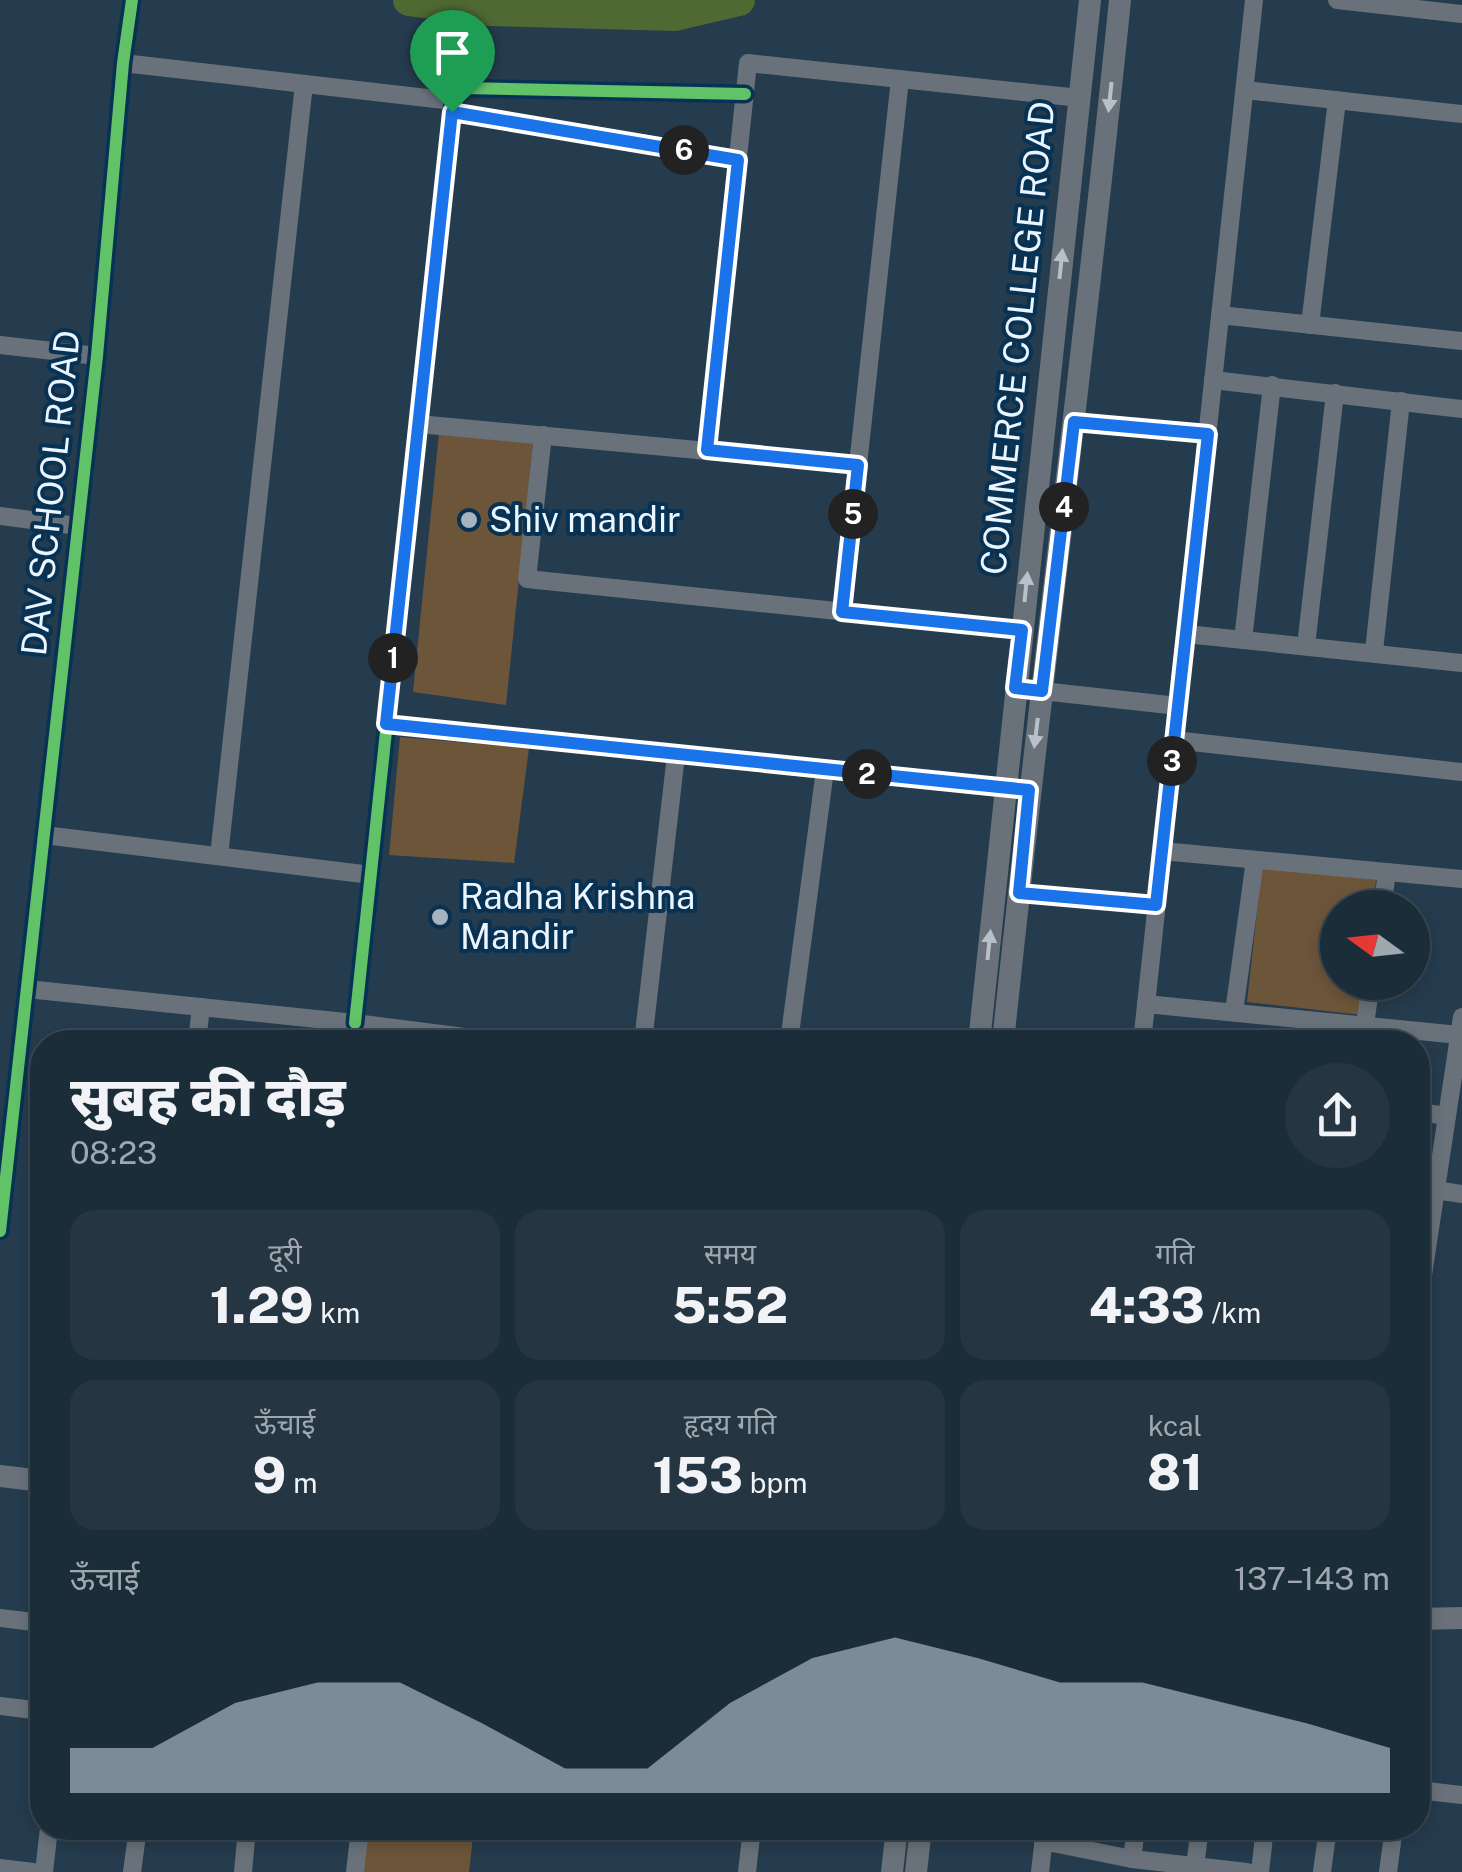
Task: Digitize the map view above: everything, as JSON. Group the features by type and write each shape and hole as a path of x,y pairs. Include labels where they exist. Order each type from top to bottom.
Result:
{"street":[{"name":"DAV SCHOOL ROAD","path":"0,1231 4,1162 44,835 132,0"},
{"name":"COMMERCE COLLEGE ROAD","path":"980,1030 1090,0"},
{"path":"1005,1030 1120,0"},
{"path":"1143,1030 1254,0"},
{"path":"1337,0 1462,14"},
{"path":"123,63 304,84 452,107 738,160"},
{"path":"707,450 748,63 1080,98"},
{"path":"842,612 900,79"},
{"path":"218,856 304,84"},
{"path":"355,1023 452,107 466,88 745,94"},
{"path":"1244,90 1462,114"},
{"path":"1310,324 1337,100"},
{"path":"1220,315 1462,342"},
{"path":"0,345 96,356"},
{"path":"1213,380 1462,409"},
{"path":"1242,640 1272,385"},
{"path":"1306,646 1334,393"},
{"path":"1374,651 1402,401"},
{"path":"1074,422 1208,434"},
{"path":"418,424 858,465"},
{"path":"543,435 527,579 1022,630"},
{"path":"0,516 78,526"},
{"path":"1186,634 1462,663"},
{"path":"1015,688 1178,706"},
{"path":"386,724 1029,790"},
{"path":"1174,740 1462,772"},
{"path":"645,1030 676,754"},
{"path":"791,1030 825,770"},
{"path":"44,835 371,875"},
{"path":"1162,851 1462,880"},
{"path":"1234,1012 1254,860"},
{"path":"1384,890 1387,872"},
{"path":"1019,893 1156,905"},
{"path":"27,989 410,1030"},
{"path":"1365,1025 1368,1000"},
{"path":"1146,1004 1365,1025 1461,1026 1430,1229"},
{"path":"198,1030 201,1007"},
{"path":"1430,1114 1447,1116"},
{"path":"1436,1190 1462,1194"},
{"path":"0,1476 30,1480"},
{"path":"0,1618 30,1622"},
{"path":"1430,1619 1462,1618"},
{"path":"0,1706 30,1710"},
{"path":"1430,1791 1462,1794"},
{"path":"44,1872 48,1840"},
{"path":"132,1872 136,1840"},
{"path":"242,1872 246,1840"},
{"path":"355,1872 359,1840"},
{"path":"747,1872 751,1840"},
{"path":"892,1872 895,1840"},
{"path":"916,1872 920,1840"},
{"path":"1040,1872 1043,1840"},
{"path":"1064,1840 1132,1860 1248,1872"},
{"path":"1132,1860 1134,1840"},
{"path":"1195,1866 1198,1840"},
{"path":"1260,1872 1264,1840"},
{"path":"1322,1872 1326,1840"},
{"path":"1388,1872 1392,1840"},
{"path":"0,1868 33,1872"}],"shaded area":[{"path":"439,433 533,443 506,705 413,692"},
{"path":"400,737 529,748 514,863 389,855"},
{"path":"1262,867 1376,880 1375,890 1320,890 1320,1000 1363,1000 1361,1015 1247,1002"},
{"path":"365,1840 473,1840 469,1872 361,1872"}],"waterway":[{"path":"409,0 490,10 675,15 739,0"}],"cycle path":[{"path":"0,1231 97,356 132,0"},
{"path":"355,1023 453,101 466,88 745,94"}],"place":[{"name":"Shiv mandir","path":"469,520"},
{"name":"Radha Krishna Mandir","path":"440,917"}],"route":[{"path":"452,112 738,160 707,450 858,465 842,612 1022,630 1015,688 1042,691 1074,422 1208,434 1156,905 1019,893 1029,790 386,724 452,112"}]}
